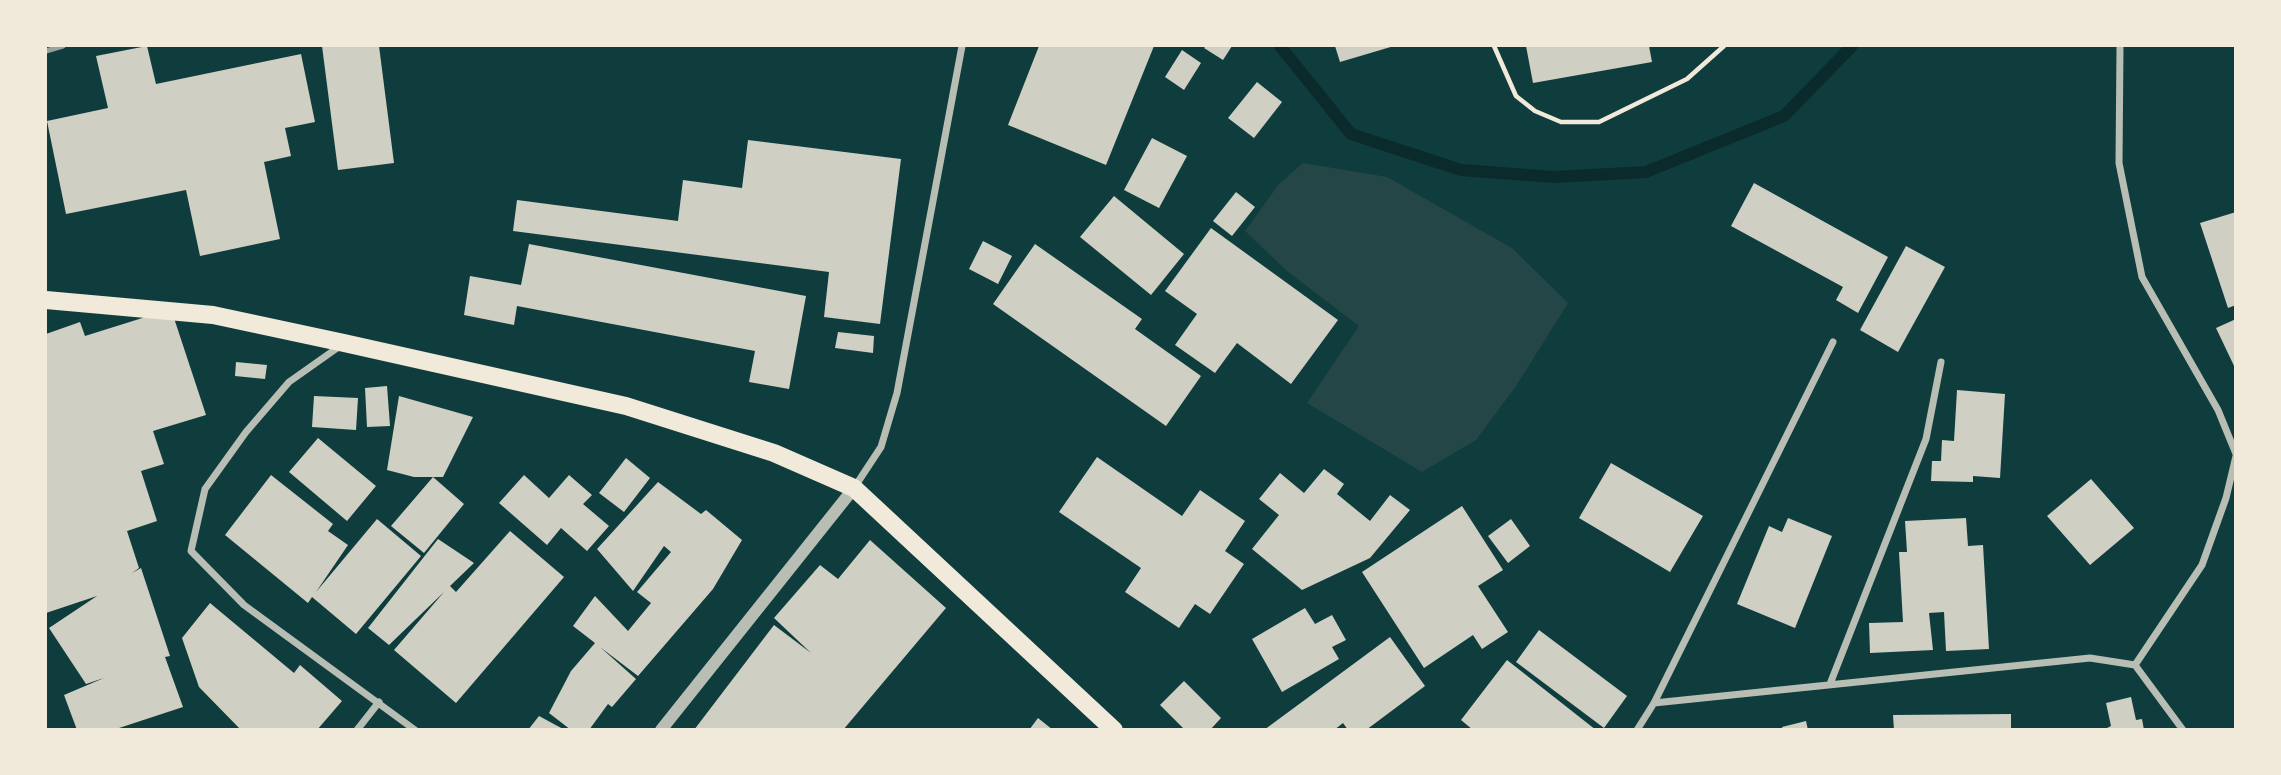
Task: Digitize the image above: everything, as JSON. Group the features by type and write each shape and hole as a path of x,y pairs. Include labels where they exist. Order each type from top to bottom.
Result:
{"main road":[{"path":"46,300 213,315 626,406 774,453 854,488 1114,730"}],"street":[{"path":"661,730 854,488 881,447 897,393 962,46"},
{"path":"2120,47 2119,163 2142,277 2218,410 2235,455 2234,471 2202,565 2135,665"},
{"path":"1637,730 1654,702 1833,342"},
{"path":"344,343 289,382 246,432 205,489 191,551 244,605 415,730"},
{"path":"1830,684 1926,439 1941,362"},
{"path":"1654,702 2090,658 2135,665 2183,730"},
{"path":"357,730 379,702"}],"path":[{"path":"1494,46 1516,96 1535,111 1561,122 1599,122 1688,79 1724,46"}],"shaded area":[{"path":"1303,163 1387,177 1512,248 1568,303 1516,386 1476,440 1422,472 1307,403 1359,326 1287,271 1245,231 1279,184"}],"building":[{"path":"147,46 156,84 301,54 315,122 285,128 291,156 264,162 280,239 200,256 186,190 66,214 47,121 108,108 96,56"},
{"path":"322,46 379,46 394,163 338,170"},
{"path":"1039,46 1154,46 1106,165 1008,125"},
{"path":"1232,46 1223,60 1204,48"},
{"path":"1335,46 1394,46 1340,62"},
{"path":"1526,46 1649,46 1652,62 1533,83"},
{"path":"1182,50 1201,63 1184,90 1165,77"},
{"path":"1257,82 1282,102 1254,138 1228,118"},
{"path":"1152,138 1187,156 1159,208 1124,190"},
{"path":"748,140 901,159 880,324 824,317 829,272 513,231 517,200 678,221 683,180 742,188"},
{"path":"1754,183 1888,257 1858,313 1836,300 1843,287 1731,226"},
{"path":"1236,192 1255,207 1232,236 1213,221"},
{"path":"1114,196 1184,254 1151,295 1080,237"},
{"path":"2236,212 2236,305 2228,308 2200,223"},
{"path":"1211,228 1338,320 1291,384 1237,343 1215,373 1175,345 1197,314 1165,291"},
{"path":"983,241 1012,256 998,284 969,269"},
{"path":"529,244 806,296 789,389 749,382 755,351 517,306 514,325 464,315 470,276 521,285"},
{"path":"1035,244 1142,319 1135,329 1201,376 1166,426 993,304"},
{"path":"1906,246 1945,267 1898,352 1860,330"},
{"path":"171,309 206,415 153,431 164,464 141,471 157,521 127,531 139,568 132,573 141,568 170,656 165,657 183,707 113,730 77,730 64,695 104,678 86,684 49,628 97,596 46,613 46,334 80,322 85,336"},
{"path":"2236,319 2236,370 2216,328"},
{"path":"838,332 874,336 873,353 835,348"},
{"path":"236,362 267,365 265,379 235,376"},
{"path":"387,386 390,426 367,427 365,388"},
{"path":"1957,390 2005,394 2000,478 1973,476 1973,482 1931,481 1932,461 1941,461 1942,440 1954,441"},
{"path":"314,396 358,398 356,430 312,427"},
{"path":"399,396 473,417 443,477 414,477 387,470"},
{"path":"318,438 376,486 347,521 289,472"},
{"path":"1097,457 1182,516 1200,490 1245,521 1225,551 1244,564 1210,614 1195,604 1179,628 1125,592 1141,568 1059,512"},
{"path":"626,458 650,478 624,512 599,493"},
{"path":"1611,463 1703,516 1670,572 1579,518"},
{"path":"1324,469 1344,484 1337,494 1370,521 1390,495 1410,510 1370,558 1302,590 1252,549 1279,515 1259,499 1280,473 1304,493"},
{"path":"271,475 333,524 328,531 348,545 316,592 377,519 421,556 356,634 312,597 308,603 225,535"},
{"path":"524,475 549,498 569,475 592,495 583,504 609,526 587,551 561,528 547,545 499,503"},
{"path":"433,477 464,504 424,553 391,526"},
{"path":"2091,479 2134,528 2090,565 2047,516"},
{"path":"658,482 701,514 706,510 742,540 713,589 638,676 600,647 636,679 612,707 608,704 589,730 571,730 549,713 571,671 595,643 573,626 595,596 628,631 651,603 637,592 671,552 664,546 633,591 597,549"},
{"path":"1462,506 1503,570 1478,586 1508,632 1482,649 1473,635 1424,668 1362,572"},
{"path":"1788,518 1832,536 1795,628 1737,604 1769,526 1782,532"},
{"path":"1966,518 1968,546 1983,545 1989,649 1946,651 1944,612 1929,613 1933,650 1870,653 1869,623 1903,622 1899,552 1907,552 1905,521"},
{"path":"1511,519 1530,546 1508,563 1488,536"},
{"path":"510,531 564,577 456,703 394,650 444,592 389,645 368,628 438,539 474,563 450,586 456,592"},
{"path":"870,540 946,608 843,730 694,730 774,625 811,653 774,618 820,565 838,579"},
{"path":"210,603 294,673 300,665 342,701 317,730 241,730 199,687 182,638"},
{"path":"1305,608 1315,624 1332,615 1346,640 1332,647 1339,659 1282,692 1252,639"},
{"path":"1539,630 1627,696 1604,728 1516,662"},
{"path":"1390,637 1425,686 1366,730 1348,730 1343,723 1334,730 1264,730"},
{"path":"1507,660 1596,730 1473,730 1461,720"},
{"path":"1184,681 1221,718 1210,730 1185,730 1160,705"},
{"path":"2131,697 2136,720 2142,719 2144,730 2103,730 2111,726 2106,703"},
{"path":"2011,714 2011,730 1894,730 1893,715"},
{"path":"539,716 565,730 528,730"},
{"path":"1038,718 1053,730 1029,730"},
{"path":"1806,721 1808,730 1783,730 1782,727"}],"waterway":[{"path":"1280,46 1351,134 1461,170 1554,177 1646,172 1784,116 1852,46"}],"railway":[{"path":"46,51 63,46"}]}
